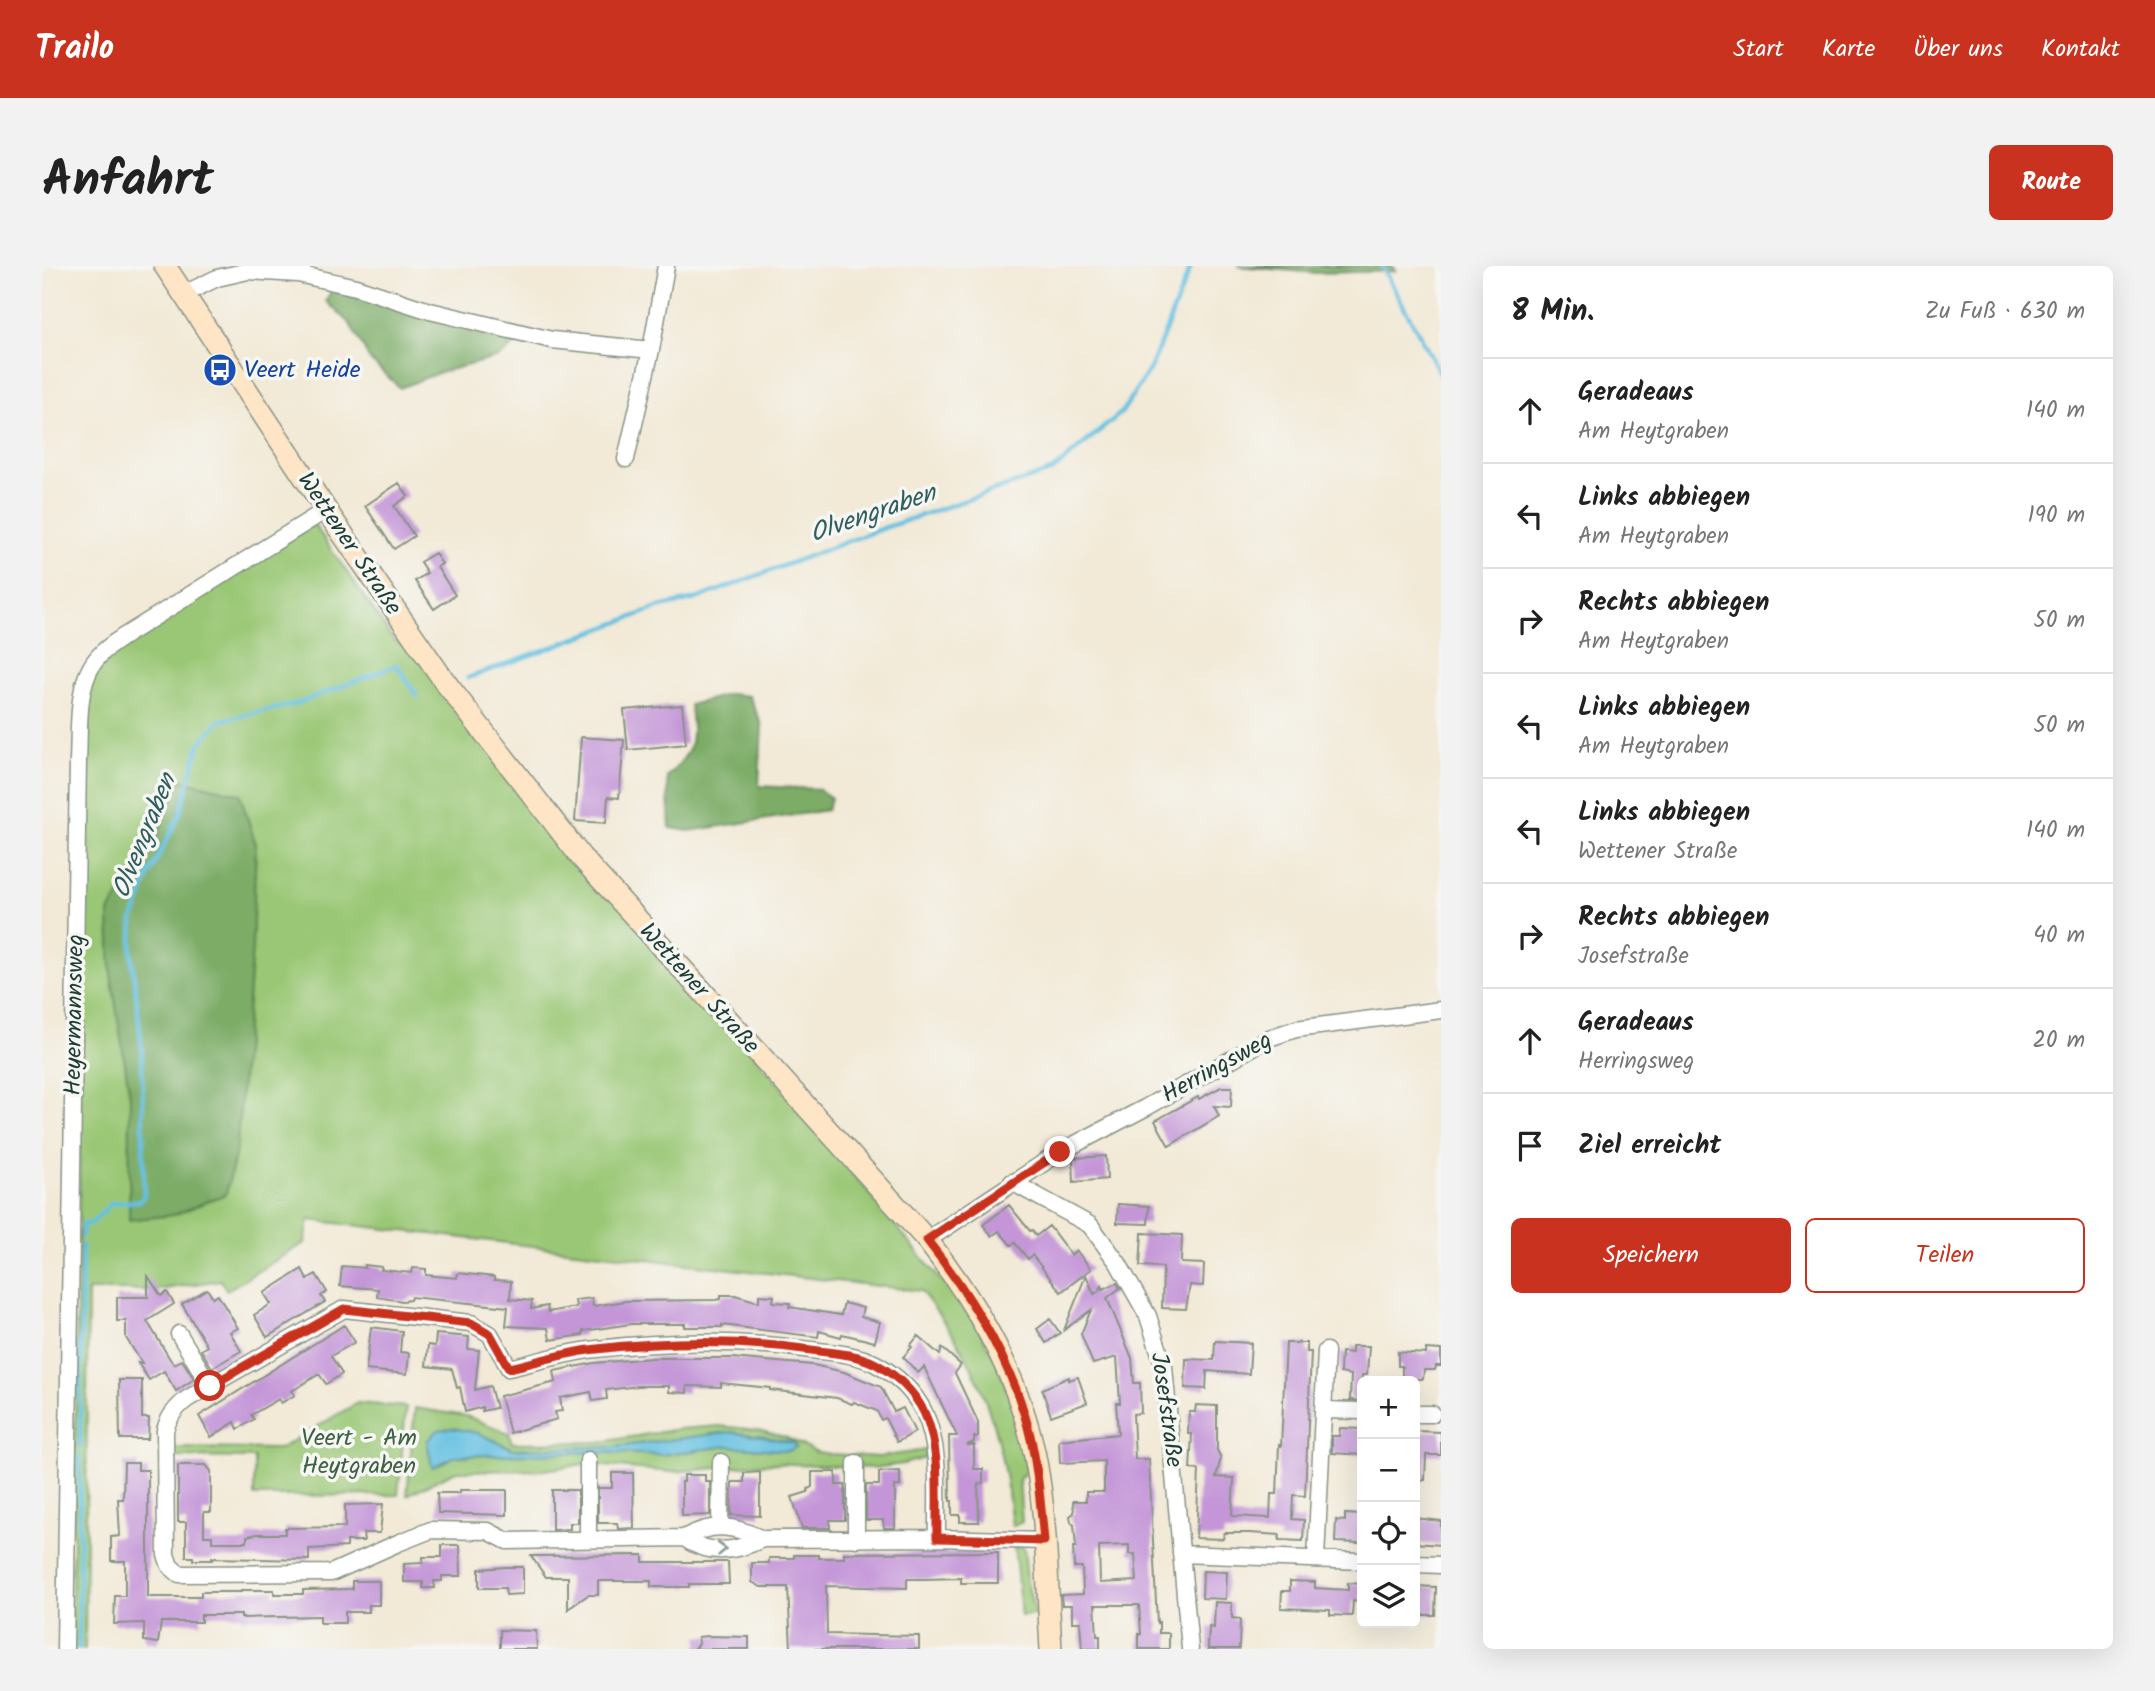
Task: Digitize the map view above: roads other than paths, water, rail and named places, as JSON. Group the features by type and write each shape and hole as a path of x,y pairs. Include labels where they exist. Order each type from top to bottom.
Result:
{"street":[{"name":"Wettener Straße","path":"165,266 232,370 444,682 581,857 927,1240 954,1274 1005,1363 1024,1413 1038,1475 1051,1649"},
{"path":"626,459 651,350 666,266"},
{"path":"184,294 217,278 248,271 298,274 356,287 429,311 552,340 651,350"},
{"name":"Heyermannsweg","path":"65,1649 78,760 83,691 87,673 99,655 126,635 326,510"},
{"name":"Herringsweg","path":"1012,1182 1060,1152 1269,1038 1296,1029 1441,1010"},
{"path":"927,1240 1012,1182"},
{"name":"Josefstraße","path":"1012,1182 1090,1225 1118,1263 1148,1316 1164,1367 1190,1649"},
{"path":"762,1539 742,1529 720,1527 699,1530 684,1538 507,1541 488,1531 431,1531 331,1573 179,1574 170,1566 166,1555 165,1430 176,1408 187,1399 344,1309 471,1323 490,1334 509,1368 594,1349 717,1342 787,1346 848,1355 874,1363 911,1392 931,1430 935,1452 937,1538"},
{"path":"179,1334 210,1386"},
{"path":"1316,1559 1326,1351"},
{"path":"1323,1410 1357,1411"},
{"path":"1420,1413 1432,1414"},
{"path":"588,1461 588,1539"},
{"path":"720,1527 721,1462"},
{"path":"856,1463 856,1539"},
{"path":"684,1538 698,1548 727,1550 762,1539 937,1538 1044,1541"},
{"path":"1181,1554 1357,1561"},
{"path":"1420,1564 1441,1565"}],"water":[{"path":"452,1428 478,1433 513,1449 615,1447 729,1432 762,1436 793,1443 796,1447 788,1451 728,1446 662,1455 596,1452 456,1456 432,1467 427,1441 438,1430"}],"waterway":[{"name":"Olvengraben","path":"468,678 660,607 696,599 875,531 1052,471 1122,412 1151,367 1191,266"},
{"path":"1382,266 1441,375"},
{"name":"Olvengraben","path":"82,1236 83,1224 91,1224 112,1203 139,1201 144,1196 142,1049 131,950 133,920 149,875 180,814 199,745 219,721 296,704 397,665 417,696"},
{"name":"Olvengraben","path":"80,1447 82,1245"},
{"name":"Olvengraben","path":"79,1649 80,1456"}],"place":[{"name":"Veert Heide","path":"220,370"}],"park label":[{"name":"Veert - Am Heytgraben","path":"359,1452"}]}
